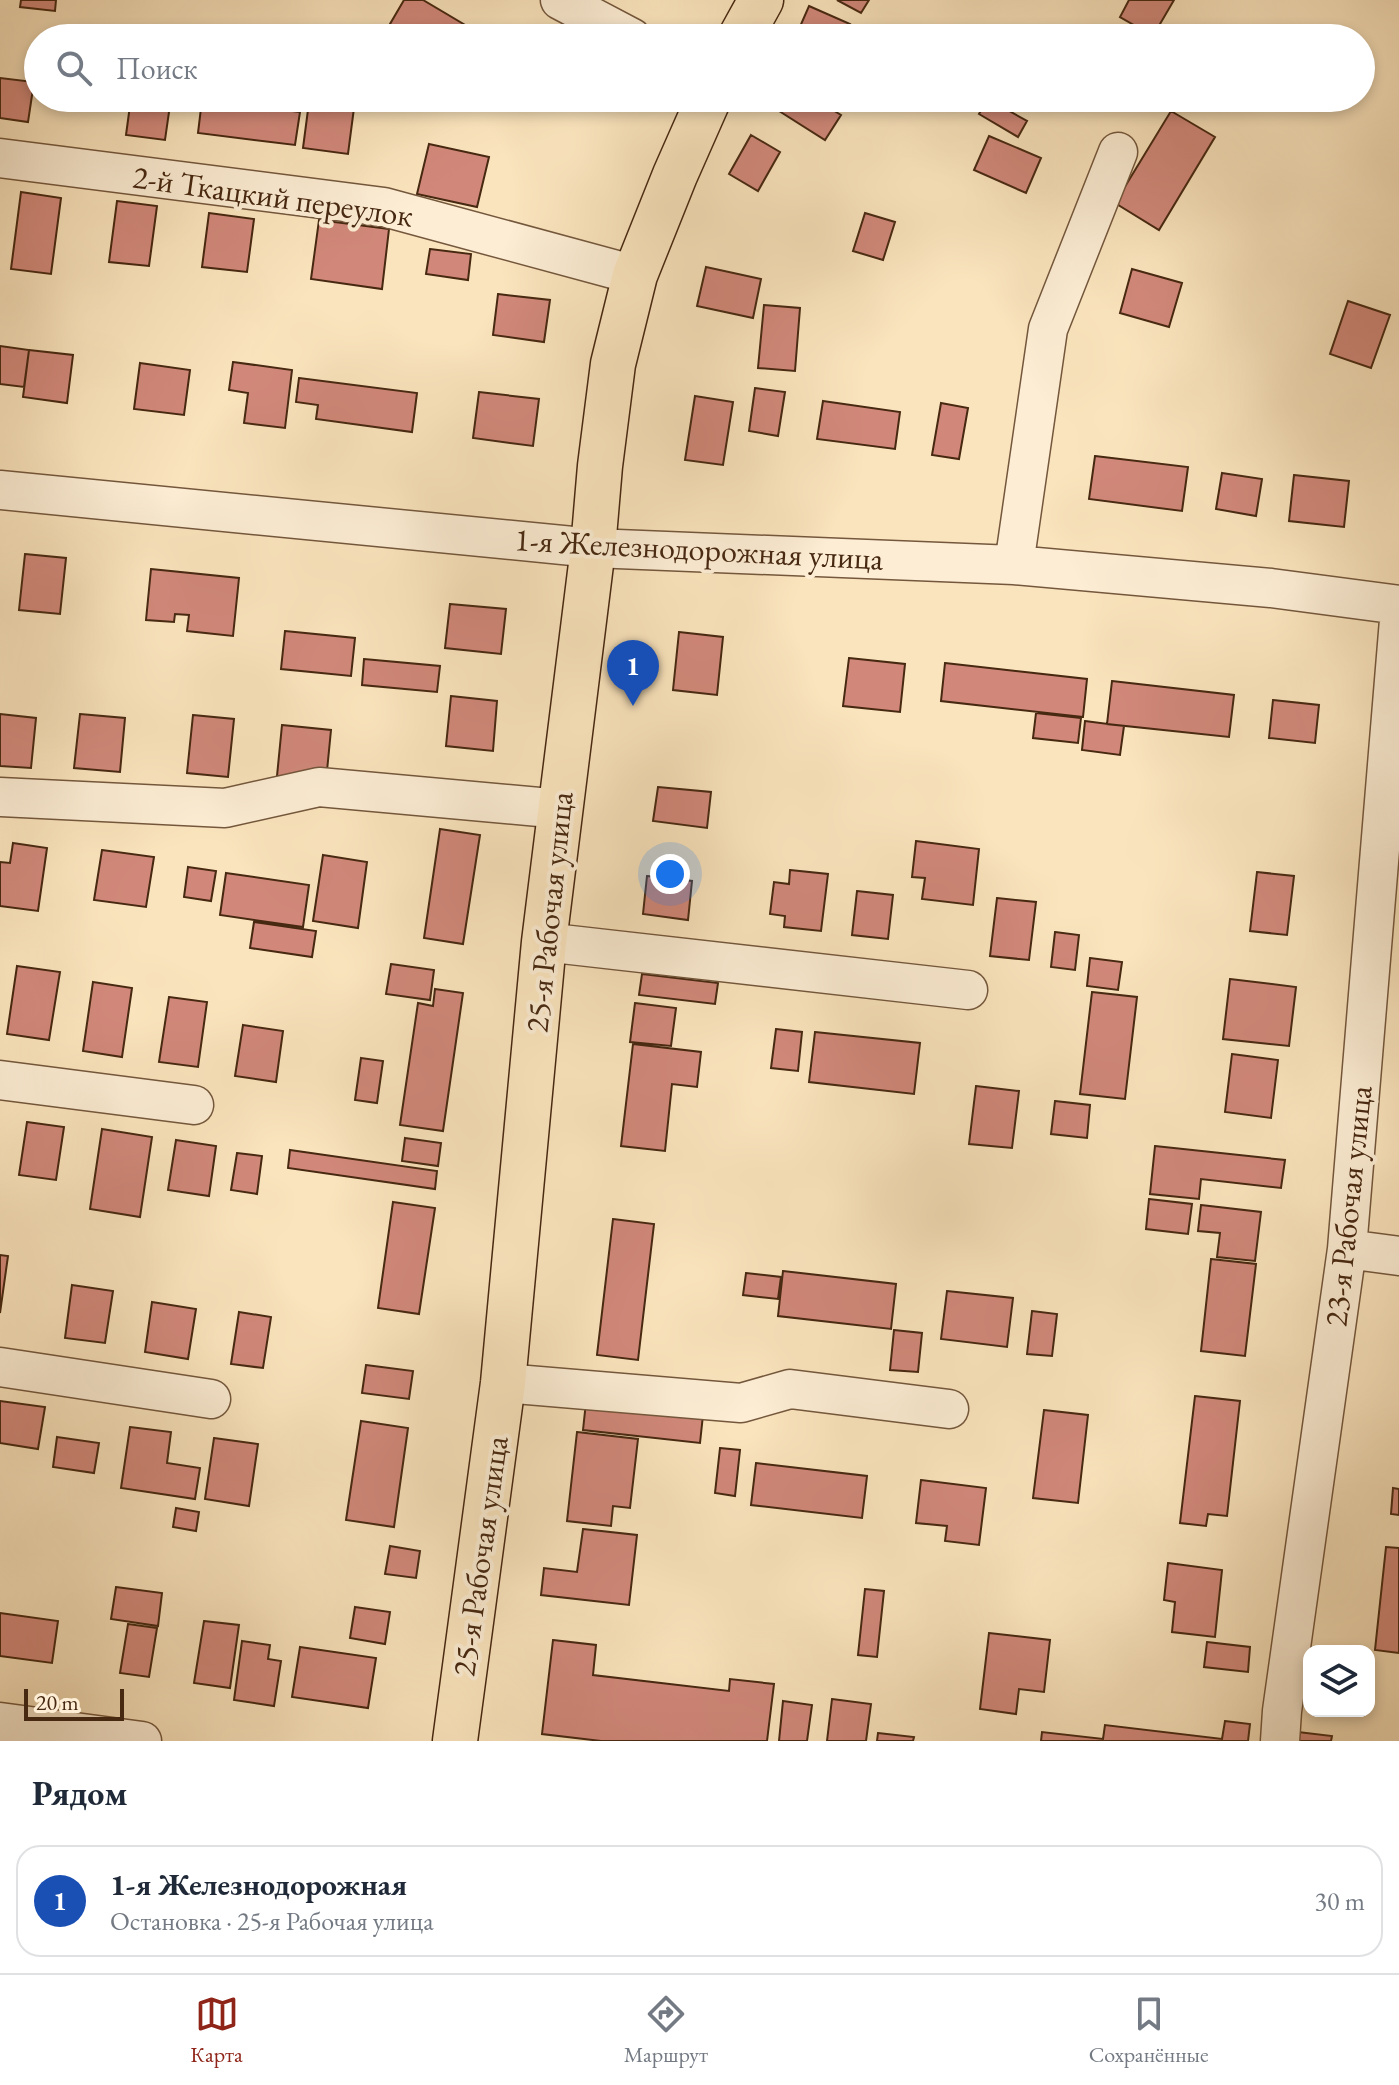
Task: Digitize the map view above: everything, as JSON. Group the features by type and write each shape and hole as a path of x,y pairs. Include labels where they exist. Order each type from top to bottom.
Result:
{"main road":[{"path":"748,24 761,0"},
{"name":"25-я Рабочая улица","path":"455,1741 503,1383 544,942 613,364 635,275 703,112"}],"street":[{"path":"560,0 605,24"},
{"path":"1014,565 1048,329 1118,152"},
{"name":"2-й Ткацкий переулок","path":"0,158 384,207 635,275"},
{"name":"1-я Железнодорожная улица","path":"0,490 593,548 1014,565 1271,588 1399,605"},
{"name":"23-я Рабочая улица","path":"1280,1741 1347,1249 1399,620"},
{"path":"0,797 225,808 319,787 561,809"},
{"path":"544,942 968,990"},
{"path":"0,1080 194,1105"},
{"path":"1347,1249 1399,1256"},
{"path":"0,1367 211,1399"},
{"path":"503,1383 741,1403 790,1389 949,1409"},
{"path":"0,1722 142,1741"}],"building":[{"path":"21,0 56,0 55,11 20,7"},
{"path":"404,0 423,0 463,24 390,24"},
{"path":"837,0 869,0 861,13"},
{"path":"1129,0 1174,0 1160,24 1132,24 1120,17"},
{"path":"809,6 850,24 801,24"},
{"path":"0,78 24,81 24,112 30,112 28,122 0,118"},
{"path":"129,112 169,112 165,140 126,135"},
{"path":"201,112 300,112 295,145 198,133"},
{"path":"308,112 353,112 348,154 303,148"},
{"path":"781,112 836,112 841,115 825,140"},
{"path":"1011,112 1027,121 1018,137 979,114"},
{"path":"1170,112 1215,137 1159,230 1115,203"},
{"path":"751,135 780,152 758,191 729,174"},
{"path":"989,136 1041,158 1026,193 974,170"},
{"path":"429,144 489,157 477,207 417,194"},
{"path":"21,192 61,198 51,274 11,269"},
{"path":"117,201 157,206 149,266 109,262"},
{"path":"209,213 254,219 247,272 202,267"},
{"path":"865,213 895,222 883,260 853,251"},
{"path":"319,220 389,229 382,289 311,279"},
{"path":"430,249 471,254 468,280 426,274"},
{"path":"706,267 761,279 753,318 697,306"},
{"path":"1132,269 1182,283 1169,327 1120,313"},
{"path":"498,294 550,300 544,342 493,335"},
{"path":"1348,301 1390,315 1371,368 1330,354"},
{"path":"764,305 800,308 795,371 758,368"},
{"path":"0,346 29,350 24,387 0,384"},
{"path":"29,350 73,355 67,403 23,397"},
{"path":"233,362 292,370 285,428 244,423 248,393 229,390"},
{"path":"140,363 190,370 184,415 134,409"},
{"path":"299,378 417,393 412,432 316,419 318,405 296,402"},
{"path":"755,388 785,392 778,436 749,431"},
{"path":"479,392 539,399 533,446 473,438"},
{"path":"695,396 733,402 723,465 685,460"},
{"path":"823,401 900,412 895,449 817,439"},
{"path":"941,403 968,408 959,459 932,455"},
{"path":"1095,456 1188,467 1182,511 1089,499"},
{"path":"1222,473 1262,479 1256,516 1216,509"},
{"path":"1294,475 1349,481 1344,527 1289,521"},
{"path":"25,554 66,558 60,614 19,610"},
{"path":"151,569 239,578 233,636 187,631 189,615 175,614 174,622 146,620"},
{"path":"450,604 506,609 501,654 445,648"},
{"path":"285,631 355,638 351,676 281,669"},
{"path":"679,632 723,637 717,695 673,690"},
{"path":"849,658 905,664 900,712 843,706"},
{"path":"364,659 440,666 437,692 362,685"},
{"path":"945,663 1087,679 1083,717 941,701"},
{"path":"1112,681 1234,695 1229,737 1107,724"},
{"path":"451,696 497,701 493,751 446,746"},
{"path":"1273,700 1319,705 1315,743 1269,738"},
{"path":"1036,713 1081,718 1078,743 1033,738"},
{"path":"0,714 36,718 31,768 0,766"},
{"path":"80,714 125,718 120,772 74,768"},
{"path":"193,715 234,719 228,777 187,773"},
{"path":"1085,721 1124,726 1120,755 1082,750"},
{"path":"282,725 331,730 326,781 277,776"},
{"path":"658,787 711,792 707,828 653,821"},
{"path":"440,829 480,835 463,944 424,938"},
{"path":"916,841 979,849 973,905 922,899 925,878 912,877"},
{"path":"13,843 47,848 38,911 0,906 0,862 10,863"},
{"path":"102,850 154,857 146,907 94,900"},
{"path":"323,855 367,862 358,928 313,921"},
{"path":"188,867 216,871 211,901 184,897"},
{"path":"790,870 828,874 821,931 784,927 785,916 770,914 774,882 789,884"},
{"path":"1257,872 1294,876 1287,935 1250,931"},
{"path":"226,873 309,885 303,927 220,915"},
{"path":"647,876 692,881 688,920 643,914"},
{"path":"857,891 893,895 888,939 852,935"},
{"path":"997,898 1036,902 1029,960 990,956"},
{"path":"254,922 316,931 312,957 250,948"},
{"path":"1055,932 1079,935 1075,970 1051,967"},
{"path":"1090,958 1122,962 1118,990 1087,986"},
{"path":"391,964 434,970 430,1000 386,994"},
{"path":"17,966 60,972 49,1040 7,1034"},
{"path":"642,974 718,983 715,1004 639,995"},
{"path":"1230,979 1296,987 1289,1046 1223,1039"},
{"path":"93,982 132,988 122,1057 83,1051"},
{"path":"435,989 463,993 443,1131 400,1125 418,1003 433,1006"},
{"path":"1092,992 1137,997 1125,1099 1080,1094"},
{"path":"169,997 207,1002 198,1067 159,1062"},
{"path":"635,1003 676,1008 671,1046 630,1042"},
{"path":"243,1025 283,1031 276,1082 235,1076"},
{"path":"776,1029 802,1032 798,1071 771,1068"},
{"path":"815,1032 920,1043 914,1094 809,1082"},
{"path":"633,1044 701,1052 697,1087 672,1084 665,1151 621,1146"},
{"path":"1232,1054 1278,1060 1271,1118 1225,1112"},
{"path":"361,1058 383,1061 377,1103 355,1100"},
{"path":"976,1086 1019,1091 1012,1148 969,1144"},
{"path":"1055,1101 1090,1105 1087,1138 1051,1134"},
{"path":"27,1122 64,1127 56,1180 19,1175"},
{"path":"102,1129 152,1137 140,1217 90,1209"},
{"path":"405,1138 441,1143 438,1166 402,1161"},
{"path":"176,1140 216,1146 209,1196 168,1190"},
{"path":"1155,1146 1285,1160 1281,1188 1201,1179 1199,1199 1150,1194"},
{"path":"290,1150 437,1171 435,1189 288,1168"},
{"path":"237,1153 262,1156 257,1194 231,1190"},
{"path":"1149,1199 1192,1204 1188,1234 1146,1229"},
{"path":"393,1202 435,1208 419,1314 378,1308"},
{"path":"1201,1205 1261,1212 1255,1261 1217,1257 1220,1233 1198,1231"},
{"path":"613,1219 654,1224 638,1360 597,1355"},
{"path":"0,1255 8,1256 0,1313"},
{"path":"1211,1259 1256,1264 1245,1356 1201,1351"},
{"path":"783,1271 896,1284 891,1329 778,1316"},
{"path":"746,1273 781,1277 778,1299 743,1295"},
{"path":"72,1285 113,1291 105,1343 65,1338"},
{"path":"947,1291 1013,1298 1007,1347 941,1339"},
{"path":"152,1302 196,1309 188,1359 145,1352"},
{"path":"1032,1311 1057,1314 1052,1356 1027,1354"},
{"path":"239,1312 271,1317 263,1368 231,1364"},
{"path":"894,1330 922,1333 918,1372 890,1370"},
{"path":"366,1365 413,1371 409,1399 362,1393"},
{"path":"1195,1396 1240,1401 1227,1516 1208,1514 1206,1526 1180,1523"},
{"path":"0,1401 45,1407 38,1449 0,1443"},
{"path":"586,1402 703,1415 700,1443 583,1430"},
{"path":"1044,1410 1088,1415 1078,1503 1033,1498"},
{"path":"361,1421 408,1428 394,1527 346,1520"},
{"path":"130,1427 171,1432 167,1463 200,1468 195,1499 121,1488"},
{"path":"577,1432 638,1439 630,1508 613,1506 611,1526 567,1521"},
{"path":"57,1437 99,1443 94,1473 53,1467"},
{"path":"214,1438 258,1444 249,1506 205,1499"},
{"path":"720,1448 740,1450 735,1496 715,1493"},
{"path":"756,1463 867,1476 862,1518 751,1505"},
{"path":"921,1480 986,1488 979,1545 945,1541 947,1526 916,1523"},
{"path":"1393,1488 1399,1489 1399,1515 1391,1514"},
{"path":"176,1508 199,1512 196,1531 173,1527"},
{"path":"583,1529 637,1535 629,1605 541,1595 544,1568 577,1572"},
{"path":"390,1546 420,1551 416,1578 385,1574"},
{"path":"1386,1547 1399,1548 1399,1653 1375,1650"},
{"path":"1168,1563 1222,1570 1215,1637 1172,1632 1175,1602 1164,1600"},
{"path":"116,1587 162,1593 158,1626 111,1619"},
{"path":"865,1589 884,1591 877,1657 858,1655"},
{"path":"355,1607 390,1612 385,1644 350,1638"},
{"path":"0,1613 58,1621 52,1663 0,1656"},
{"path":"204,1621 239,1625 230,1688 194,1683"},
{"path":"128,1624 157,1628 149,1677 120,1673"},
{"path":"989,1633 1050,1640 1044,1692 1019,1689 1016,1714 980,1709"},
{"path":"553,1640 596,1645 593,1675 729,1691 730,1679 774,1684 767,1741 601,1741 542,1734"},
{"path":"242,1641 270,1645 268,1659 281,1661 274,1706 234,1700"},
{"path":"1207,1642 1250,1647 1248,1672 1204,1667"},
{"path":"300,1647 376,1658 368,1708 292,1697"},
{"path":"832,1699 871,1704 866,1741 827,1741"},
{"path":"783,1701 812,1705 807,1741 779,1741"},
{"path":"1225,1721 1250,1724 1248,1741 1041,1741 1042,1732 1103,1739 1105,1725 1222,1739"},
{"path":"1298,1732 1332,1736 1331,1741 1297,1741"},
{"path":"878,1733 914,1737 913,1741 877,1741"}],"place":[{"name":"1-я Железнодорожная","path":"633,706"}]}
